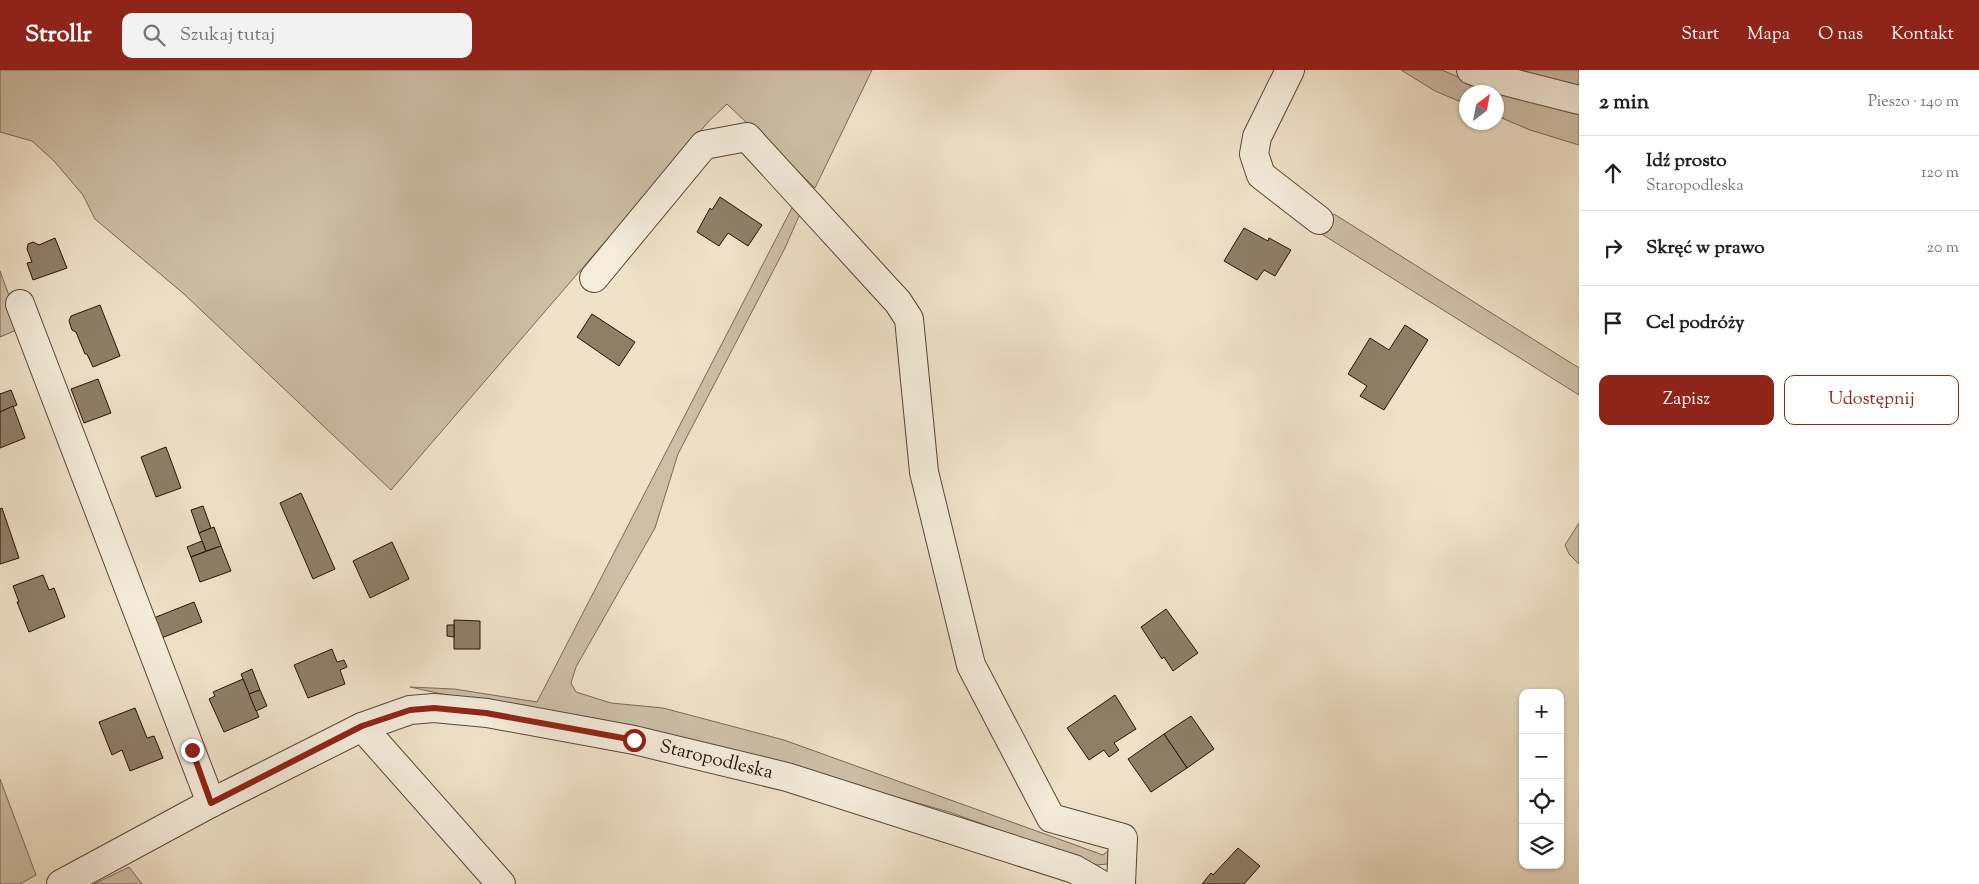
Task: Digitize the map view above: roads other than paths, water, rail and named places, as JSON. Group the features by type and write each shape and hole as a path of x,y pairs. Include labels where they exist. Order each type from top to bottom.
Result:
{"street":[{"path":"1290,70 1257,138 1254,154 1260,175 1319,220"},
{"path":"1471,70 1489,77 1579,100"},
{"path":"594,278 704,145 747,137 898,302 910,319 924,472 971,665 1051,818 1123,838 1120,884"},
{"path":"20,304 211,803"},
{"name":"Staropodleska","path":"61,884 211,803 362,726 410,710 434,708 486,713 634,740 787,777 1074,869 1100,884"},
{"path":"362,726 501,884"}]}
